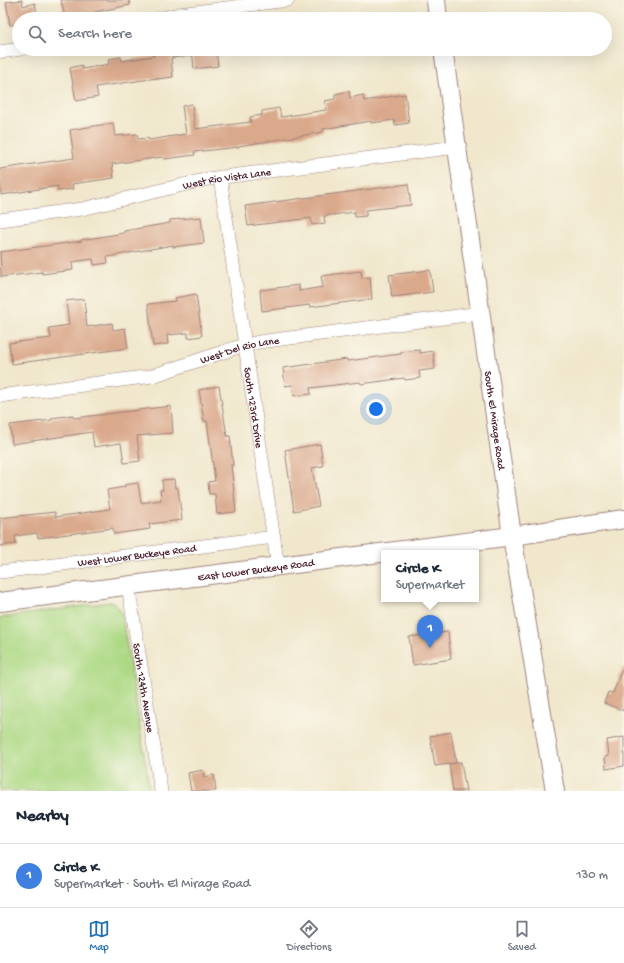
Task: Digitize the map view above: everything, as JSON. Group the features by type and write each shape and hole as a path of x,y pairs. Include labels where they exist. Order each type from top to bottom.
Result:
{"main road":[{"path":"436,0 437,12"},
{"name":"South El Mirage Road","path":"443,56 512,536 555,791"},
{"path":"512,536 624,519"},
{"name":"East Lower Buckeye Road","path":"406,550 512,536"},
{"name":"East Lower Buckeye Road","path":"0,602 381,553"}],"street":[{"path":"195,12 288,0"},
{"path":"0,52 12,50"},
{"name":"West Rio Vista Lane","path":"0,220 82,210 220,177 456,147"},
{"name":"South 123rd Drive","path":"220,177 278,567"},
{"name":"West Del Rio Lane","path":"0,396 152,376 245,345 259,342 481,313"},
{"name":"West Lower Buckeye Road","path":"0,572 274,537"},
{"name":"South 124th Avenue","path":"128,585 160,791"}],"green space":[{"path":"110,602 118,607 122,615 150,791 0,791 0,618"}],"building":[{"path":"22,0 23,6 35,3 37,12 12,12 12,25 10,25 6,2"},
{"path":"61,0 129,0 130,5 95,12 64,12"},
{"path":"154,56 192,56 171,58 173,77 96,87 98,97 76,101 70,68 82,65 82,69 109,64 108,59 121,57 122,61"},
{"path":"193,56 217,56 218,66 194,69"},
{"path":"349,91 350,98 363,95 364,101 405,94 409,123 395,125 394,120 371,123 371,121 323,129 323,132 239,147 194,152 195,155 164,159 163,157 112,164 114,178 72,184 73,189 58,191 58,186 1,195 0,169 74,158 70,130 113,123 115,136 137,134 138,139 148,138 149,140 186,134 182,106 192,104 195,129 251,122 250,117 262,115 262,111 279,108 281,117 326,110 325,101 335,99 335,94"},
{"path":"408,184 411,205 366,210 366,216 355,217 355,212 324,216 325,223 312,225 311,218 248,226 245,206"},
{"path":"201,217 204,243 173,247 173,245 107,257 108,263 94,265 93,259 72,262 73,270 1,277 0,252 82,241 81,240 170,223 170,220"},
{"path":"430,270 433,292 392,297 389,275"},
{"path":"361,271 362,278 370,277 372,299 310,307 310,305 262,311 260,290 299,285 299,291 323,287 321,276"},
{"path":"196,294 202,336 188,338 188,333 167,335 168,344 153,346 148,304 176,301 175,298"},
{"path":"84,299 87,327 112,323 113,330 125,328 128,348 12,364 9,343 51,338 49,328 69,325 66,301"},
{"path":"420,350 420,353 433,351 435,369 419,371 420,378 405,380 404,378 361,384 360,382 310,388 311,394 294,396 292,385 285,386 283,368 347,359 347,361 401,354 401,352"},
{"path":"219,386 227,436 230,436 233,465 231,465 236,512 217,514 215,494 209,494 208,482 215,481 207,421 204,421 199,390"},
{"path":"171,406 173,433 137,436 140,461 124,463 121,443 94,447 92,432 12,444 10,425 52,420 52,418 73,415 74,418"},
{"path":"320,444 323,466 312,468 319,506 294,511 285,450"},
{"path":"174,479 175,488 178,488 182,520 149,524 150,529 114,534 113,528 38,538 37,533 15,536 16,544 0,546 0,518 55,512 55,517 110,509 107,490 138,483 141,503 161,500 160,490 163,490 162,480"},
{"path":"448,632 451,659 413,665 409,637"},
{"path":"623,667 624,711 604,703 608,692 613,693"},
{"path":"451,732 456,763 435,766 430,736"},
{"path":"624,737 624,766 606,769 605,757 609,756 607,740"},
{"path":"461,762 466,791 453,791 449,764"},
{"path":"203,770 204,777 214,775 216,791 191,791 188,773"}],"place":[{"name":"Circle K","path":"430,648"}]}
